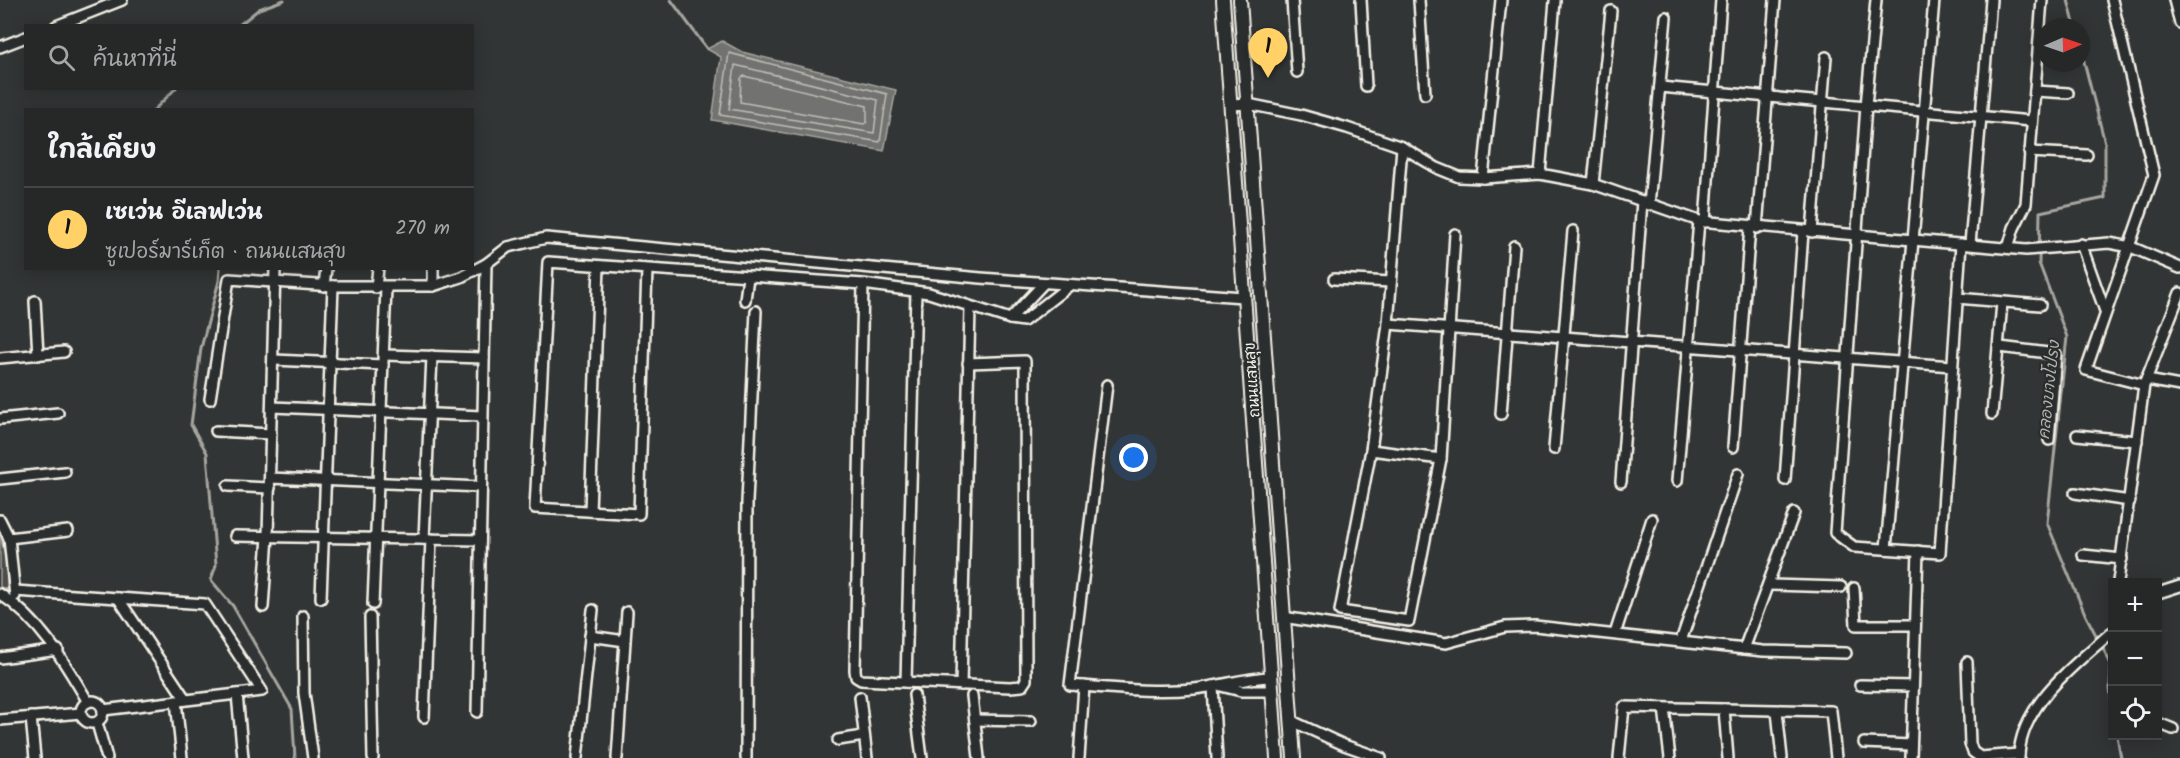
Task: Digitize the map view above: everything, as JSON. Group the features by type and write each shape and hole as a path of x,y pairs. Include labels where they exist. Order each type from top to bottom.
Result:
{"main road":[{"name":"ถนนแสนสุข","path":"1222,0 1277,758"},
{"name":"ถนนแสนสุข","path":"1240,0 1294,758"},
{"path":"1271,677 1288,677"},
{"path":"1272,691 1290,692"}],"street":[{"path":"61,24 122,0"},
{"path":"1292,0 1297,72"},
{"path":"1361,0 1366,86"},
{"path":"1419,0 1425,94"},
{"path":"1483,178 1501,0"},
{"path":"1677,481 1721,0"},
{"path":"1732,447 1775,0"},
{"path":"1876,0 1866,106 1835,533 1854,547 1940,552 1957,298 1980,115 1991,0"},
{"path":"1886,549 1934,0"},
{"path":"2008,248 2026,204 2042,0"},
{"path":"2112,0 2154,175 2131,247 2105,311 2086,370 2145,382 2180,386"},
{"path":"2174,0 2180,23"},
{"path":"1540,174 1555,2"},
{"path":"1593,184 1611,11"},
{"path":"1621,482 1630,342 1666,17"},
{"path":"0,47 24,39"},
{"path":"1785,480 1795,354 1826,57"},
{"path":"1660,87 2031,121"},
{"path":"2035,90 2068,93"},
{"path":"1231,105 1248,104 1301,114 1402,147 1437,168 1459,177 1483,178 1540,174 1593,184 1702,221 1754,228 2026,250 2061,245 2109,243 2131,247 2180,268"},
{"path":"1402,147 1388,324 1371,450 1340,611 1409,621 1441,459 1455,234"},
{"path":"2029,152 2087,155"},
{"path":"1554,449 1573,231"},
{"path":"210,399 229,279 381,288 433,286 460,277 486,264 508,247 546,238 1044,283 1243,297"},
{"path":"2081,244 2105,311"},
{"path":"1501,414 1514,246"},
{"path":"647,270 639,514 535,508 548,262 863,284 929,293 970,308 1024,321 1071,285"},
{"path":"477,712 486,264"},
{"path":"590,511 599,266"},
{"path":"262,607 268,536 275,270"},
{"path":"321,598 330,363 329,286 326,270"},
{"path":"373,604 383,360 378,270"},
{"path":"433,270 433,286"},
{"path":"746,300 748,277"},
{"path":"1334,279 1391,282"},
{"path":"1010,319 1044,283"},
{"path":"863,284 855,670 856,677 861,680 1022,686 1028,674 1025,361 968,363"},
{"path":"906,682 916,292"},
{"path":"2119,578 2145,382 2180,293"},
{"path":"1957,298 2040,304"},
{"path":"35,301 38,355"},
{"path":"1992,414 2000,347 2002,303"},
{"path":"961,685 970,308"},
{"path":"746,758 747,502 756,311"},
{"path":"1388,324 1952,366"},
{"path":"2000,347 2056,354 2049,440"},
{"path":"0,358 64,352"},
{"path":"274,360 330,363 432,356 484,358"},
{"path":"424,717 427,485 432,356"},
{"path":"1107,385 1070,685 1166,691 1217,686 1240,679 1271,677"},
{"path":"272,407 482,416"},
{"path":"0,419 58,413"},
{"path":"216,430 271,434"},
{"path":"2077,435 2137,441"},
{"path":"1371,450 1441,459"},
{"path":"0,479 65,472"},
{"path":"1681,641 1738,474"},
{"path":"228,486 326,480 481,487"},
{"path":"2074,493 2130,501"},
{"path":"1744,649 1770,585 1794,513"},
{"path":"1615,634 1652,519"},
{"path":"0,520 9,538 15,603"},
{"path":"9,538 68,531"},
{"path":"235,536 479,540"},
{"path":"1911,758 1918,551"},
{"path":"2083,555 2122,559"},
{"path":"1770,585 1840,587"},
{"path":"2162,591 2180,586"},
{"path":"1854,588 1856,625 1914,625"},
{"path":"15,591 205,604 262,691 104,710"},
{"path":"0,595 15,603 58,650 88,702"},
{"path":"117,598 181,700 182,758"},
{"path":"577,758 593,609"},
{"path":"617,758 627,612"},
{"path":"303,616 304,693 313,758"},
{"path":"370,617 373,758"},
{"path":"1283,617 1446,643 1514,626 1615,634 1744,649 1846,653"},
{"path":"590,636 625,641"},
{"path":"1967,662 1970,744 1973,752 1980,757 2019,756 2024,727 2039,703 2108,636"},
{"path":"0,658 58,650"},
{"path":"1860,685 1912,686"},
{"path":"1079,758 1084,686"},
{"path":"1217,686 1240,691 1272,691"},
{"path":"1217,686 1217,758"},
{"path":"237,694 243,758"},
{"path":"914,695 922,758"},
{"path":"972,696 979,758"},
{"path":"860,697 867,758"},
{"path":"88,702 98,702 104,710"},
{"path":"81,713 88,702"},
{"path":"1619,758 1624,706 1831,711 1836,758"},
{"path":"1664,708 1670,758"},
{"path":"1724,709 1728,758"},
{"path":"81,713 87,722 97,723 101,720 104,710"},
{"path":"1777,711 1782,758"},
{"path":"0,720 81,713"},
{"path":"31,717 35,758"},
{"path":"975,720 1031,721"},
{"path":"1292,721 1344,746 1381,758"},
{"path":"97,723 107,758"},
{"path":"2162,725 2173,729"},
{"path":"838,740 864,736"},
{"path":"1864,743 1911,745"}],"shaded area":[{"path":"0,533 7,566 7,590 0,587"}],"water":[{"path":"722,41 742,52 896,90 884,151 712,120 721,57 707,49"}],"waterway":[{"path":"240,24 259,9 284,0"},
{"path":"671,0 707,49"},
{"name":"คลองบางโปรง","path":"2068,0 2073,18"},
{"name":"คลองบางโปรง","path":"2087,72 2105,143 2105,198 2040,212 2039,263 2067,337 2047,523 2085,614 2111,664 2110,686"},
{"path":"156,108 174,90"},
{"path":"220,270 201,348 191,425 207,453 216,565 211,580 233,606 292,709 295,758"},
{"name":"คลองบางโปรง","path":"2118,740 2121,758"}],"place":[{"name":"เซเว่น อีเลฟเว่น","path":"1268,78"}]}
